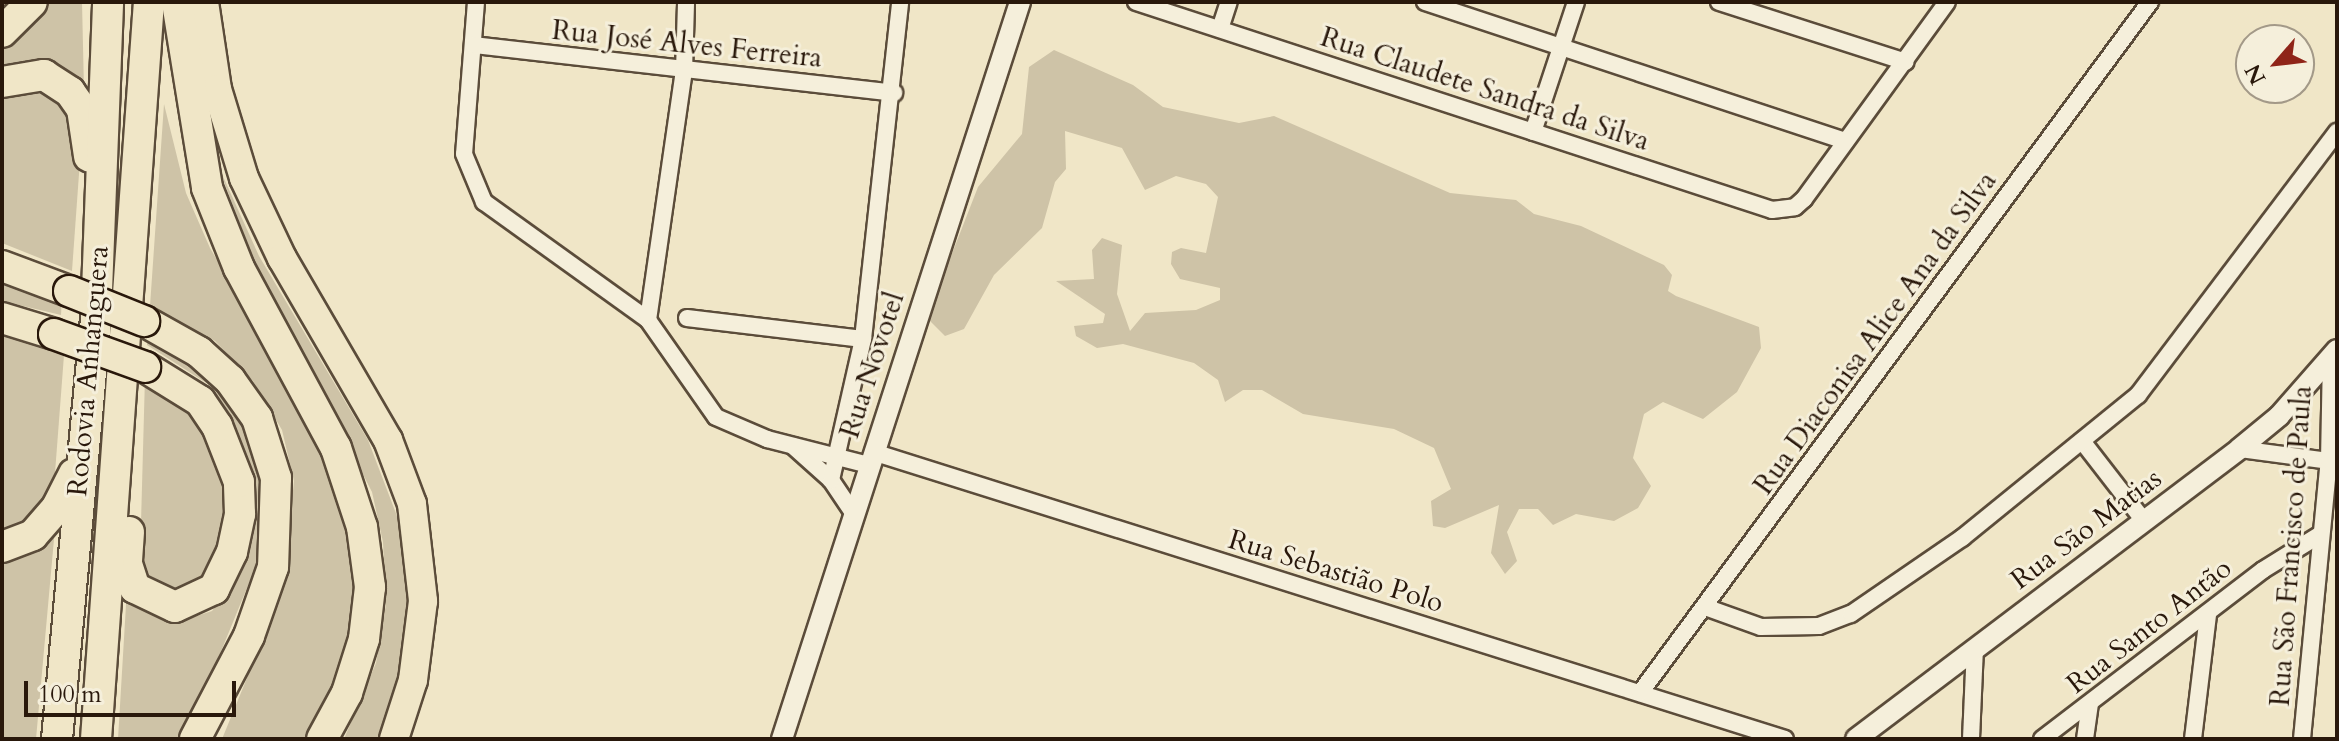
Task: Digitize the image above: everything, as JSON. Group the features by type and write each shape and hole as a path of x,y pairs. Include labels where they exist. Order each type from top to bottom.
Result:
{"highway":[{"path":"2,32 32,2"},
{"name":"Rodovia Anhanguera","path":"57,739 99,252 108,2"},
{"name":"Rodovia Anhanguera","path":"96,739 134,326 149,2"},
{"path":"177,2 207,188 239,268 353,488 370,587 364,639 347,693 322,739"},
{"path":"204,2 217,89 244,178 282,258 388,440 412,504 423,601 413,680 394,739"},
{"path":"2,82 44,75 70,92 82,109 99,252"},
{"path":"2,266 69,291 134,326 199,352 230,380 257,418 272,459 278,497 273,567 226,678 195,739"},
{"path":"2,318 54,334 145,367 200,401 239,482 240,514 223,575 203,598 175,607 135,588 127,564 136,417 134,326"},
{"path":"2,547 33,535 47,520 82,458"},
{"path":"210,739 226,678"}],"street":[{"path":"476,2 464,154 476,191 494,214 648,320 716,417 792,445 831,480 853,513"},
{"path":"648,320 684,71 686,2"},
{"path":"831,480 863,339 894,93 900,2"},
{"name":"Rua Claudete Sandra da Silva","path":"1138,2 1772,210 1795,207 1804,199 1846,141"},
{"path":"1220,29 1229,2"},
{"path":"1425,2 1846,141 1947,2"},
{"path":"1533,132 1576,2"},
{"path":"1719,2 1906,62"},
{"name":"Rua Diaconisa Alice Ana da Silva","path":"1640,693 2150,2"},
{"name":"Rua Novotel","path":"782,739 871,458 1023,5"},
{"name":"Rua José Alves Ferreira","path":"474,45 894,93"},
{"path":"1705,607 1761,627 1792,630 1851,614 1962,538 2082,441 2157,375 2337,132"},
{"path":"687,318 863,339"},
{"name":"Rua São Matias","path":"1858,738 2239,449 2334,354"},
{"name":"Rua São Francisco de Paula","path":"2302,739 2321,534 2333,461 2334,354"},
{"path":"2082,441 2144,521"},
{"name":"Rua Sebastião Polo","path":"792,445 871,458 1785,739"},
{"path":"2239,449 2333,461"},
{"name":"Rua Santo Antão","path":"2042,739 2064,733 2090,704 2287,554 2321,534"},
{"path":"2287,554 2318,567"},
{"path":"2193,739 2208,615"},
{"path":"2178,637 2203,660"},
{"path":"1971,739 1975,648"},
{"path":"2085,739 2090,704"}],"shaded area":[{"path":"47,2 82,2 84,90 2,71 2,44"},
{"path":"1054,50 1133,85 1163,107 1239,123 1274,116 1450,193 1516,200 1534,214 1581,226 1664,265 1672,275 1668,291 1676,296 1759,327 1761,348 1737,392 1703,419 1663,402 1644,414 1633,458 1651,486 1638,508 1614,521 1576,514 1553,525 1538,509 1519,509 1507,532 1517,561 1505,574 1491,553 1499,505 1445,528 1433,526 1431,501 1451,489 1434,448 1394,429 1303,414 1262,390 1243,390 1225,402 1218,380 1194,363 1123,344 1097,348 1076,336 1074,326 1103,323 1105,314 1056,281 1094,279 1092,250 1102,238 1122,245 1117,294 1130,331 1145,313 1196,310 1220,300 1220,288 1180,279 1171,264 1172,252 1181,248 1206,253 1218,197 1206,184 1176,176 1145,190 1122,148 1065,131 1066,169 1055,182 1042,228 994,275 964,329 945,336 920,311 946,269 978,187 1022,134 1029,67"},
{"path":"41,82 63,95 80,160 72,271 2,243 2,91"},
{"path":"164,104 186,193 210,248 316,429 352,528 357,608 339,686 308,739 222,739 283,590 294,481 282,430 253,381 215,341 150,306"},
{"path":"216,161 259,256 368,440 405,537 409,609 401,676 381,739 344,739 376,663 386,604 383,542 372,492 253,258"},
{"path":"2,276 62,297 61,315 2,301"},
{"path":"148,328 221,377 266,465 265,544 185,739 118,739 127,588 181,621 212,611 243,568 253,532 253,476 231,415 211,386 147,345"},
{"path":"2,330 64,355 54,486 40,513 2,539"},
{"path":"145,377 172,390 209,431 232,512 215,571 185,594 145,580 140,559"},
{"path":"55,528 36,739 2,739 2,559"}]}
